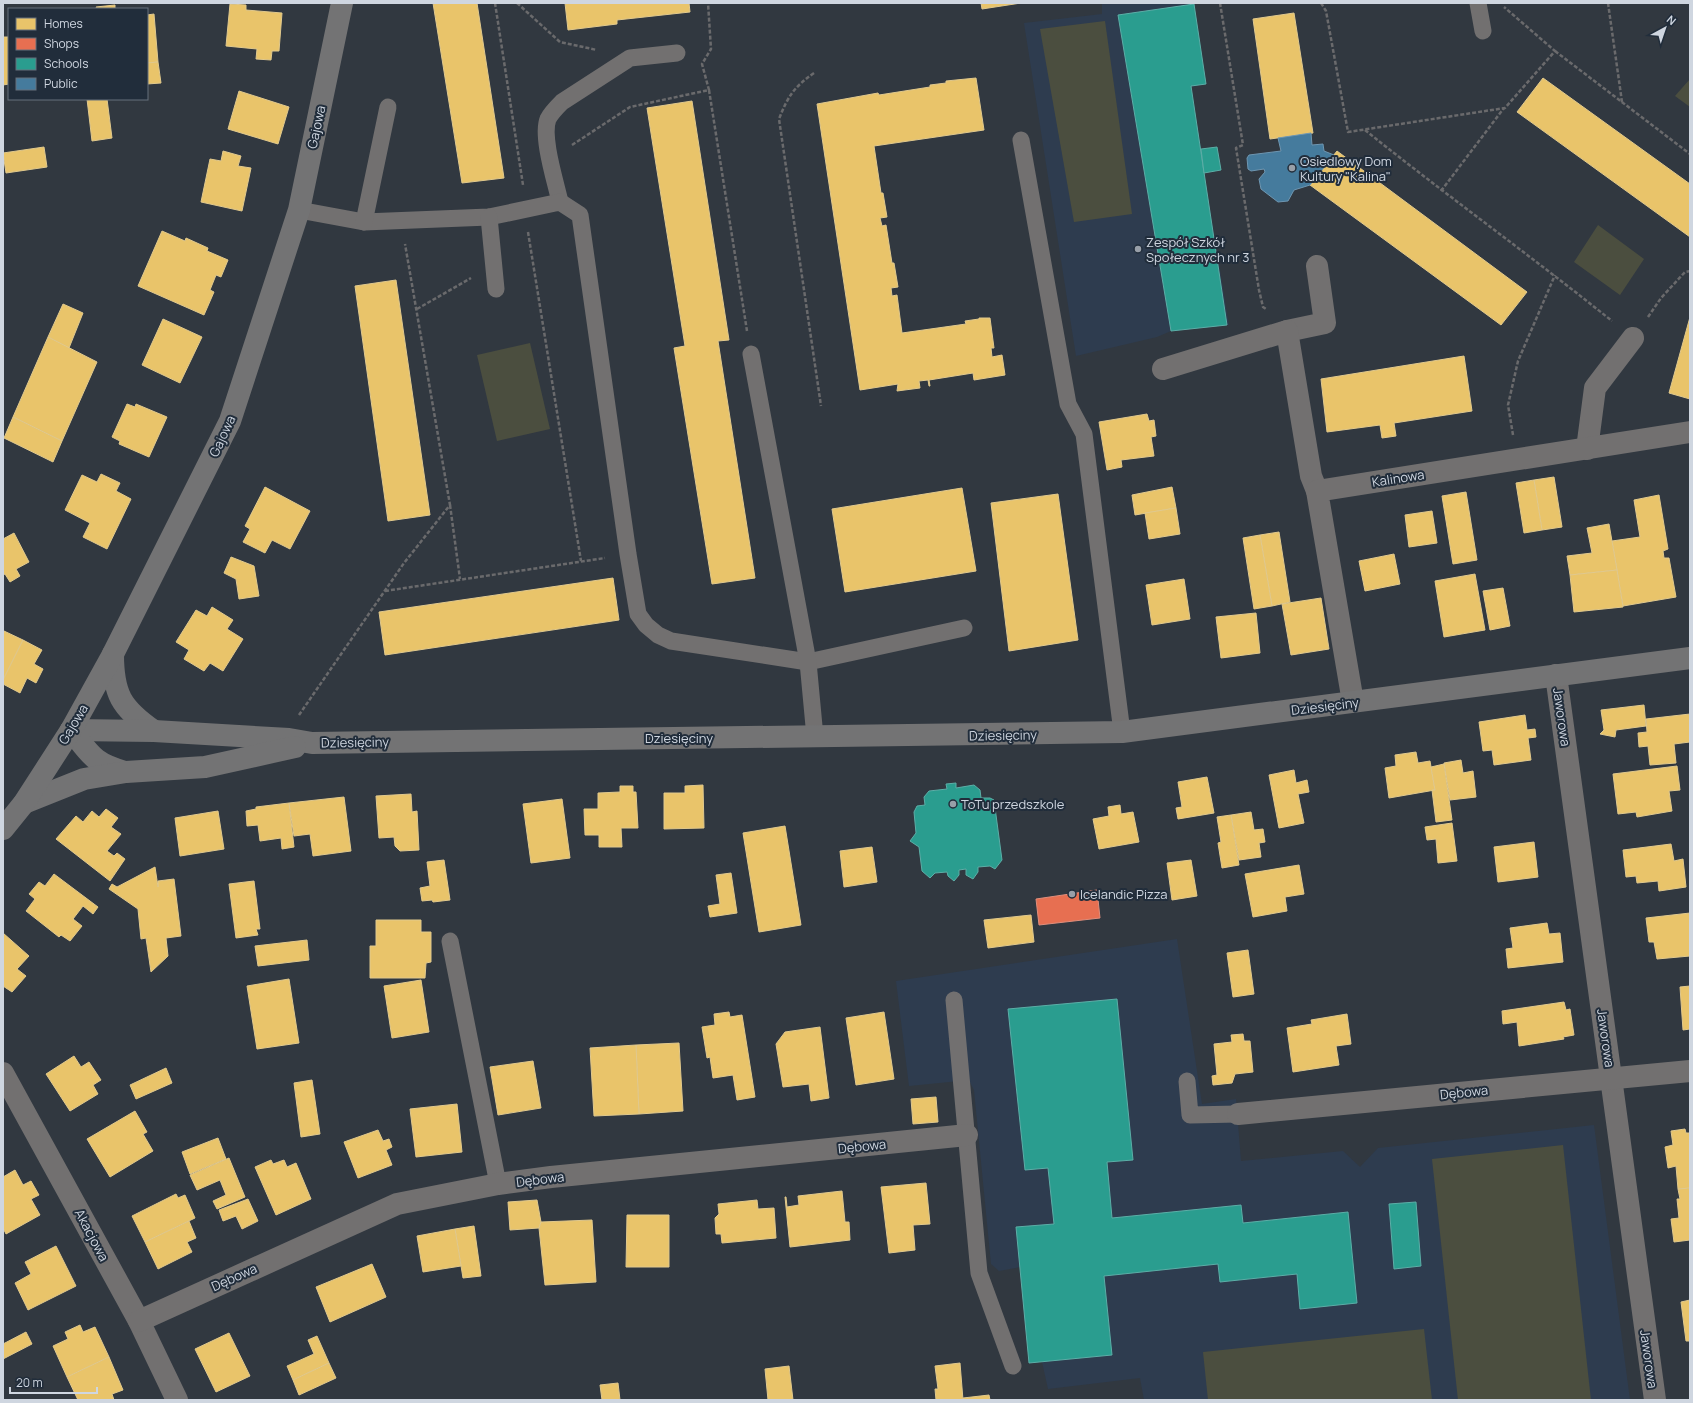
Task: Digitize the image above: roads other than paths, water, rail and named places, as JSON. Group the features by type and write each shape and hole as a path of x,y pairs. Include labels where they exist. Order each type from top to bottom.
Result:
{"street":[{"name":"Gajowa","path":"3,829 24,803 71,730 113,654 230,421 299,210 342,3"},
{"path":"1163,369 1287,331 1325,323 1317,266"},
{"path":"1287,331 1311,476 1317,491 1353,702"},
{"path":"1586,448 1595,388 1633,338"},
{"name":"Kalinowa","path":"1317,491 1690,432"},
{"name":"Dziesięciny","path":"113,654 113,677 121,699 135,718 154,730"},
{"name":"Dziesięciny","path":"71,730 154,730 289,739 312,743 1122,732 1690,658"},
{"name":"Jaworowa","path":"1556,675 1655,1400"},
{"name":"Dziesięciny","path":"71,730 93,758 105,766 126,772"},
{"name":"Dziesięciny","path":"24,803 84,779 126,772 205,767 312,743"},
{"name":"Dębowa","path":"1238,1114 1690,1071"},
{"name":"Akacjowa","path":"3,1073 139,1321 177,1400"},
{"name":"Dębowa","path":"139,1321 397,1204 498,1184 967,1135"}],"lane":[{"path":"1478,3 1483,31"},
{"path":"677,53 630,58 562,102 549,119 546,129 550,160 560,202 580,215 628,554 638,614 646,625 658,635 671,641 808,662 964,628"},
{"path":"364,222 388,107"},
{"path":"1021,140 1068,404 1084,434 1122,732"},
{"path":"299,210 364,222 489,216 560,202"},
{"path":"489,216 496,289"},
{"path":"751,354 808,662 815,737"},
{"path":"450,941 498,1184"},
{"path":"954,1000 979,1274 1013,1366"},
{"path":"1187,1081 1190,1115 1238,1114"}],"place":[{"name":"Osiedlowy Dom Kultury \"Kalina\"","path":"1292,168"},
{"name":"Zespół Szkół Społecznych nr 3","path":"1138,249"},
{"name":"ToTu przedszkole","path":"953,804"},
{"name":"Icelandic Pizza","path":"1072,894"}]}
